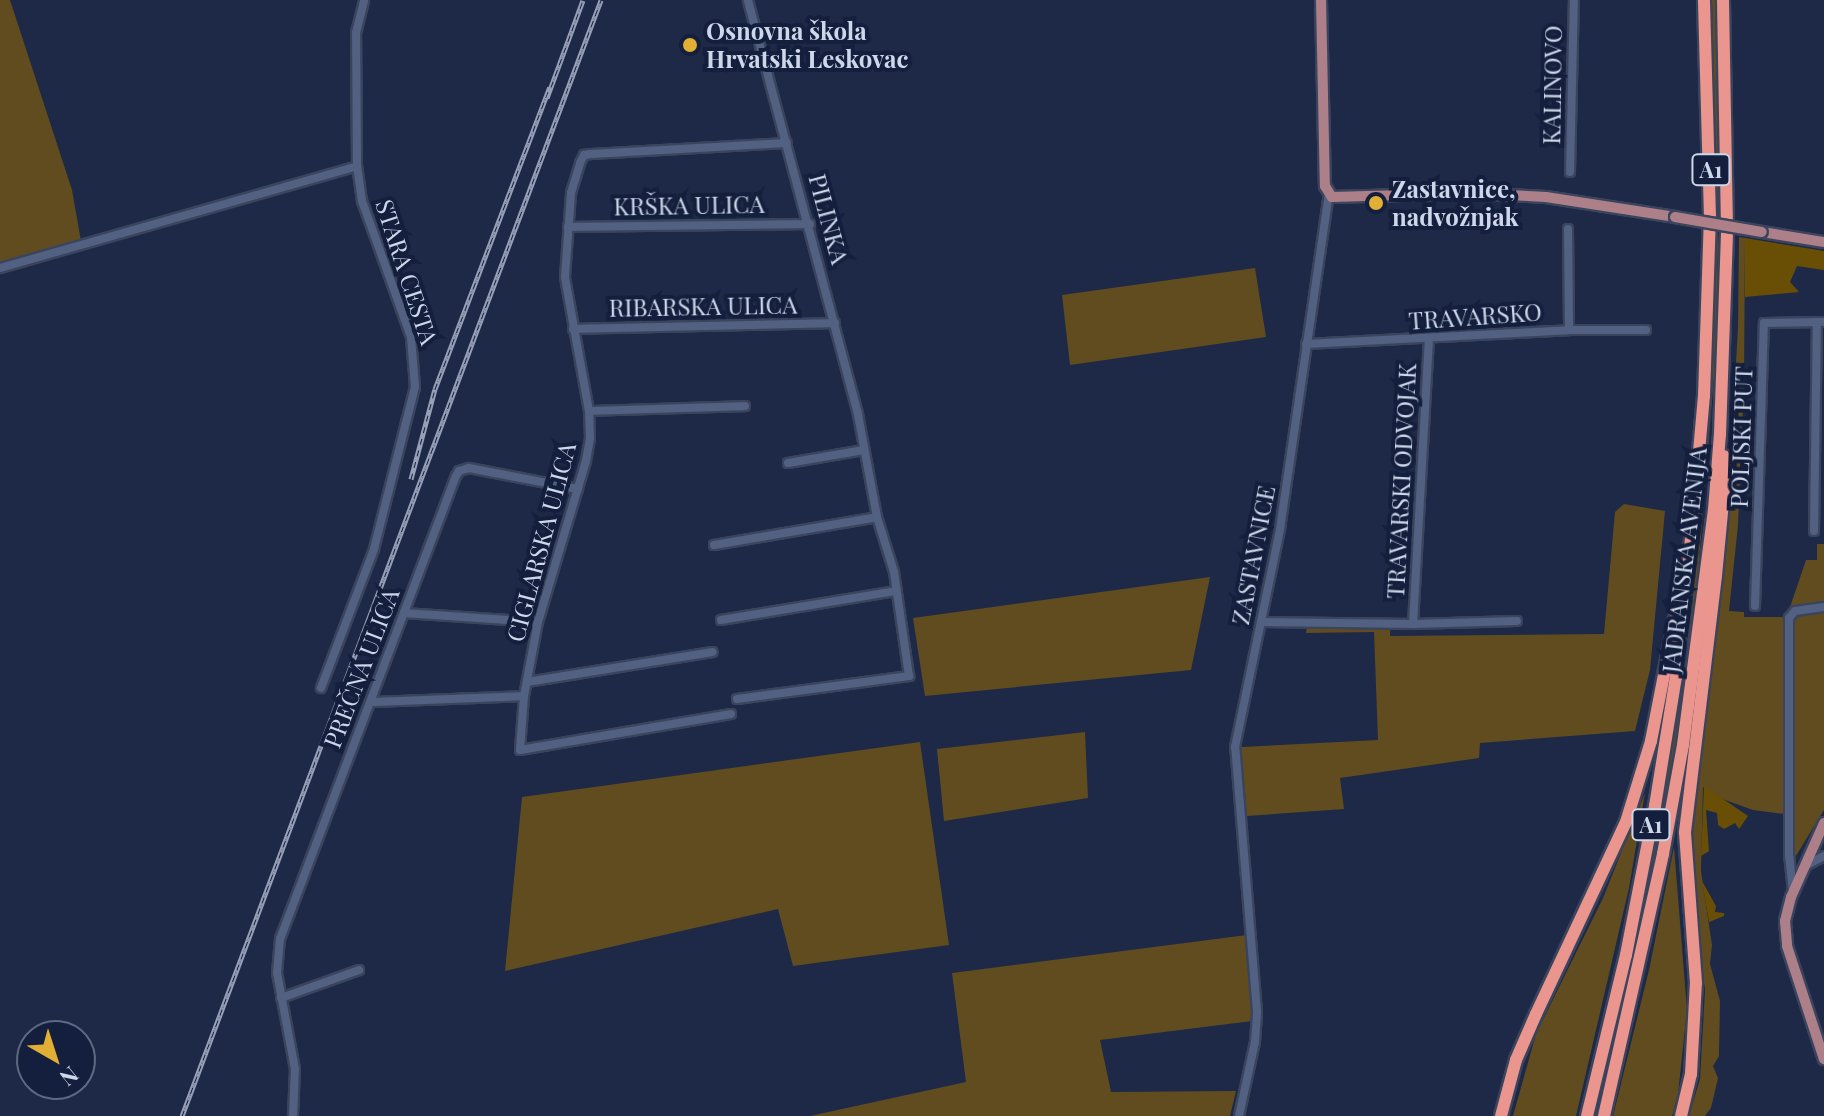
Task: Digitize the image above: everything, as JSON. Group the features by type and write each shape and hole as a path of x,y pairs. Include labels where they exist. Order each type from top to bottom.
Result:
{"highway":[{"name":"JADRANSKA AVENIJA","path":"1587,1116 1626,955 1655,806 1676,677 1692,530 1704,396 1710,227 1704,0"},
{"name":"JADRANSKA AVENIJA","path":"1604,1116 1646,942 1683,745 1720,434 1727,205 1723,0"},
{"path":"1682,1112 1695,1039 1696,983 1685,832 1726,471 1720,434"},
{"path":"1501,1116 1525,1043 1626,822 1651,741 1692,530"},
{"path":"1510,1116 1525,1043"}],"main road":[{"name":"ZASTAVNICE","path":"1321,0 1325,186 1329,195"},
{"path":"1329,195 1342,199 1473,193 1531,196 1824,242"},
{"path":"1824,823 1793,892 1785,921 1787,946 1824,1059"}],"street":[{"name":"STARA CESTA","path":"321,688 374,549 415,387 411,337 362,201 357,166 356,33 364,0"},
{"name":"PILINKA","path":"737,699 909,676 890,556 877,517 835,323 748,0"},
{"name":"KALINOVO","path":"1570,172 1574,0"},
{"name":"CIGLARSKA ULICA","path":"731,714 520,750 524,696 538,622 590,438 589,411 565,277 571,193 584,155 787,143"},
{"path":"0,268 357,166"},
{"name":"ZASTAVNICE","path":"1239,1116 1255,1042 1257,1012 1235,747 1280,529 1329,195"},
{"name":"KRŠKA ULICA","path":"568,227 810,224"},
{"path":"1568,229 1569,330"},
{"name":"POLJSKI PUT","path":"1755,606 1764,323 1821,322 1814,531"},
{"name":"RIBARSKA ULICA","path":"573,329 835,323"},
{"name":"TRAVARSKO","path":"1306,344 1569,330 1646,330"},
{"name":"TRAVARSKI ODVOJAK","path":"1413,624 1429,339"},
{"name":"CIGLARSKA ULICA","path":"589,411 745,406"},
{"path":"788,463 864,450"},
{"name":"PREČNA ULICA","path":"293,1116 295,1069 281,998 277,956 284,922 459,471 469,468 578,489"},
{"path":"714,545 877,517"},
{"path":"721,620 897,591"},
{"path":"1793,892 1789,856 1789,618 1795,611 1824,607"},
{"path":"404,613 538,622"},
{"name":"TRAVARSKI ODVOJAK","path":"1261,622 1413,624 1517,621"},
{"path":"527,682 713,652"},
{"path":"371,702 524,696"},
{"path":"1804,866 1824,856"},
{"path":"281,998 359,970"}],"shaded area":[{"path":"0,0 10,0 72,190 81,241 0,265"},
{"path":"1712,0 1716,0 1720,137 1716,352 1695,609 1676,742 1647,904 1618,1031 1596,1116 1593,1116 1662,805 1698,545 1716,262"},
{"path":"1739,237 1745,238 1744,386 1738,525 1729,611 1744,612 1744,617 1787,617 1785,814 1753,810 1714,796 1703,787 1701,871 1712,945 1710,964 1720,1001 1719,1056 1713,1066 1718,1078 1711,1108 1705,1116 1689,1116 1700,1079 1705,990 1692,894 1690,836 1726,542 1738,327"},
{"path":"1745,238 1824,251 1824,270 1797,266 1790,282 1799,292 1745,297"},
{"path":"1255,268 1266,337 1070,365 1062,295"},
{"path":"1624,504 1665,511 1650,670 1635,731 1480,743 1479,758 1340,778 1344,809 1247,816 1241,747 1378,740 1374,632 1306,633 1307,626 1390,626 1390,636 1604,634 1615,512"},
{"path":"1817,544 1824,544 1824,603 1790,607 1806,560 1817,560"},
{"path":"1210,577 1191,670 925,696 913,618"},
{"path":"1824,611 1824,810 1794,859 1794,617"},
{"path":"1085,732 1088,798 944,821 937,749"},
{"path":"920,742 949,945 793,966 778,909 505,971 522,797"},
{"path":"1704,786 1748,816 1739,829 1735,823 1724,829 1718,825 1717,813 1706,810 1709,851 1701,856"},
{"path":"1645,793 1629,888 1576,1116 1513,1116 1536,1034 1603,898"},
{"path":"1674,847 1687,1010 1678,1094 1672,1116 1613,1116 1649,970"},
{"path":"1702,881 1716,906 1715,912 1724,913 1724,916 1709,922"},
{"path":"1247,935 1252,1021 1100,1040 1111,1092 1236,1091 1230,1116 810,1116 966,1082 952,973"}],"railway":[{"path":"547,98 583,0"},
{"path":"182,1116 601,0"},
{"path":"411,479 435,389 550,87"}],"place":[{"name":"Osnovna škola Hrvatski Leskovac","path":"690,45"},
{"name":"Zastavnice, nadvožnjak","path":"1376,203"}]}
